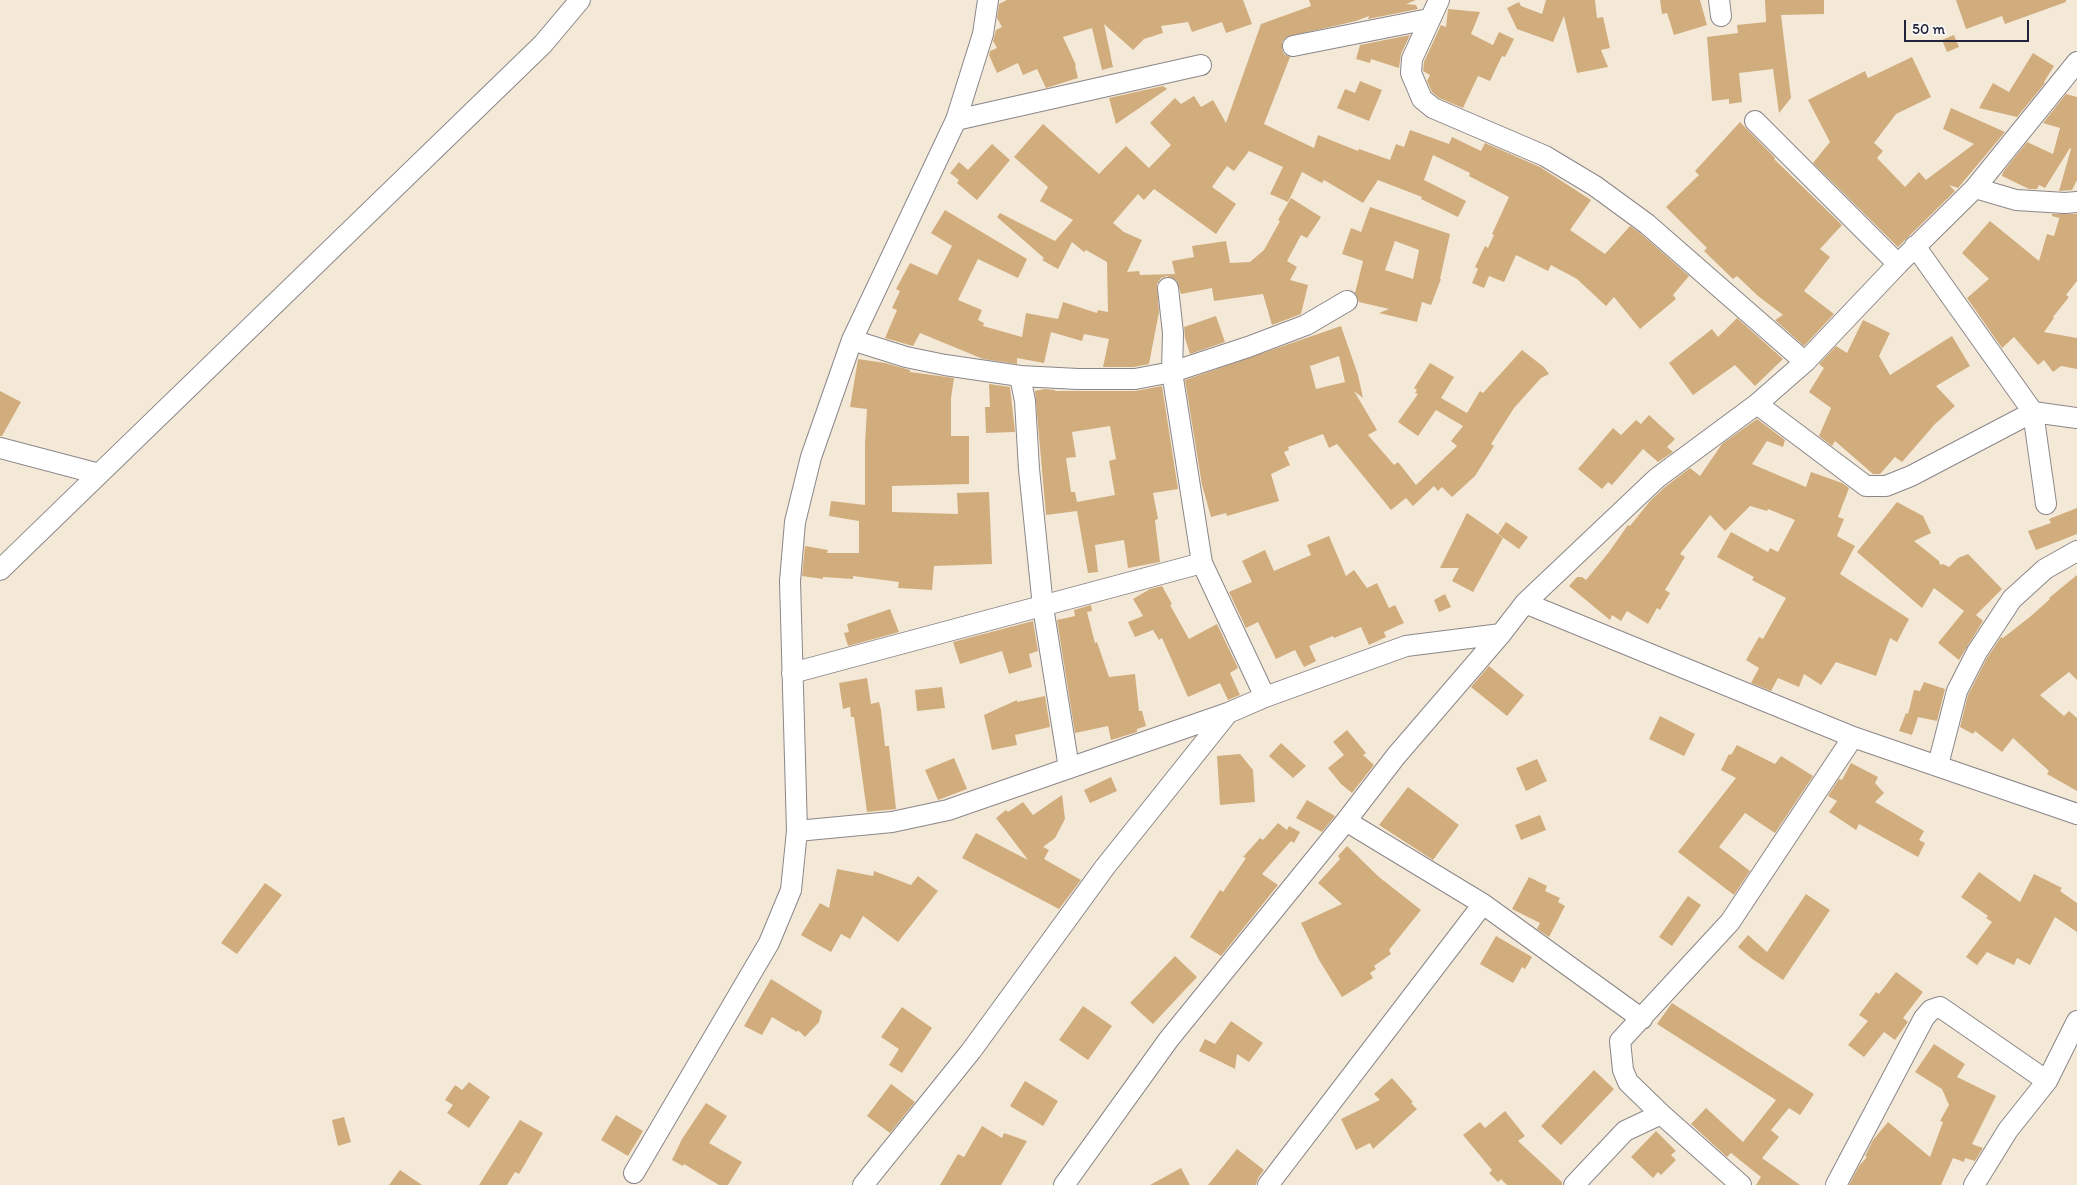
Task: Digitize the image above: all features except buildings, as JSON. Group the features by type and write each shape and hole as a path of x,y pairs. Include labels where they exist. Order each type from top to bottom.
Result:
{"street":[{"path":"0,570 543,44 580,0"},
{"path":"634,1173 769,943 791,890 797,831 790,581 794,522 811,457 852,340 956,120 983,34 988,0"},
{"path":"1439,0 1429,18 1412,59 1411,73 1422,99 1433,108 1545,156 1595,186 1647,224 1805,362"},
{"path":"1293,46 1429,18"},
{"path":"1064,1185 1169,1039 1346,821 1396,756 1501,634 1525,603 1657,478 1757,404 1805,362 1915,246 1975,188 2077,62"},
{"path":"956,120 1201,65"},
{"path":"1754,121 1898,264"},
{"path":"1975,188 2016,200 2077,202"},
{"path":"1915,246 2034,412 2046,504"},
{"path":"1168,288 1173,334 1172,372 1202,563 1265,697"},
{"path":"852,340 906,357 1020,376 1078,380 1135,379 1172,372 1248,347 1306,325 1346,301"},
{"path":"1020,376 1025,401 1029,469 1043,607 1069,768"},
{"path":"1757,404 1866,486 1886,486 1911,476 2034,412 2077,418"},
{"path":"0,448 99,474"},
{"path":"1938,766 1957,691 2012,599 2045,569 2077,551"},
{"path":"792,673 1202,563"},
{"path":"1525,603 1853,737 2077,814"},
{"path":"797,831 892,822 948,810 1228,713 1265,697 1406,646 1501,634"},
{"path":"863,1185 970,1051 1106,867 1228,713"},
{"path":"1741,1185 1628,1082 1623,1070 1620,1041 1730,922 1853,737"},
{"path":"1346,821 1483,904 1642,1019"},
{"path":"1268,1185 1483,904"},
{"path":"1836,1185 1924,1018 1931,1010 1940,1007 2047,1081"},
{"path":"1974,1185 2008,1130 2047,1081 2077,1021"},
{"path":"1574,1185 1625,1131 1661,1114"}]}
